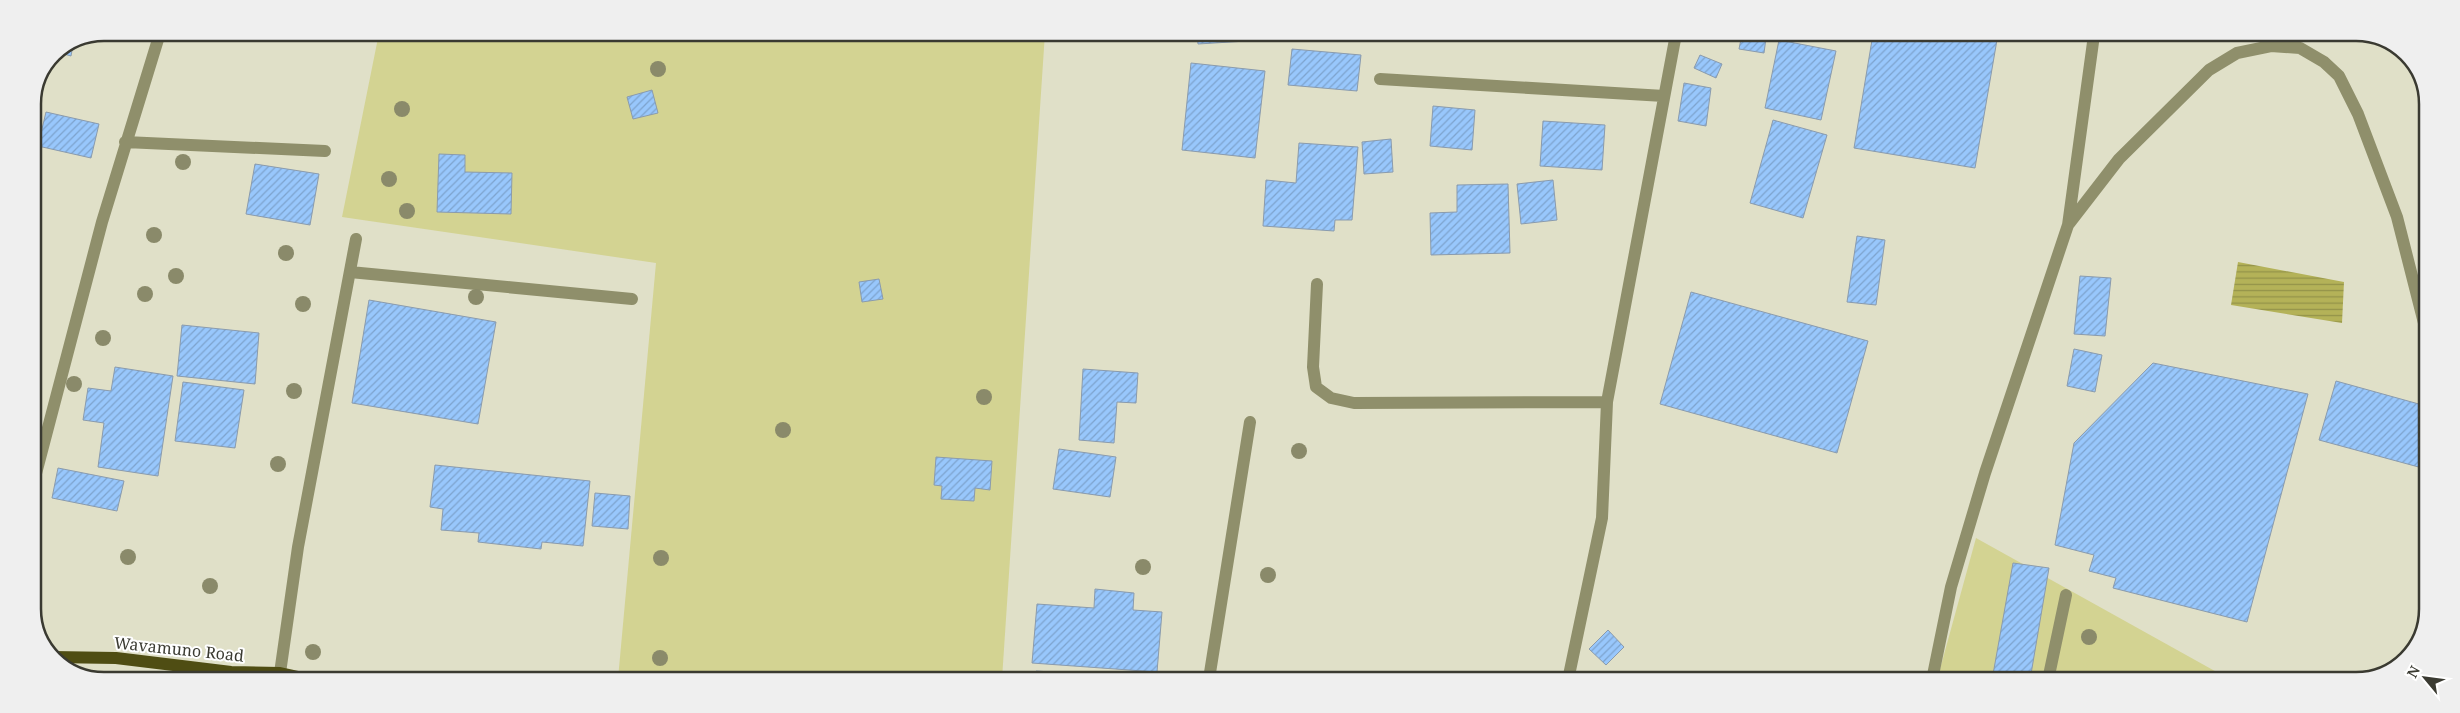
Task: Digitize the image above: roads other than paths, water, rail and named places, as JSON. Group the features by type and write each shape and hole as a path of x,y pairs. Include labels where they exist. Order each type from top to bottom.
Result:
{"main road":[{"name":"Wavamuno Road","path":"64,657 116,658 211,672"}],"street":[{"path":"41,455 125,142 157,41"},
{"path":"1570,672 1602,518 1607,402 1675,41"},
{"path":"1934,672 1954,578 1985,473 2068,225 2093,41"},
{"path":"2068,225 2120,159 2209,70 2237,53 2271,46 2300,48 2324,62 2339,76 2358,114 2397,217 2419,303"},
{"path":"1380,79 1664,96"},
{"path":"125,142 326,150"},
{"path":"280,672 298,547 356,238"},
{"path":"350,272 632,299"},
{"path":"1317,284 1313,367 1316,387 1331,398 1354,404 1607,402"},
{"path":"1210,672 1250,422"},
{"path":"2050,672 2066,595"}]}
